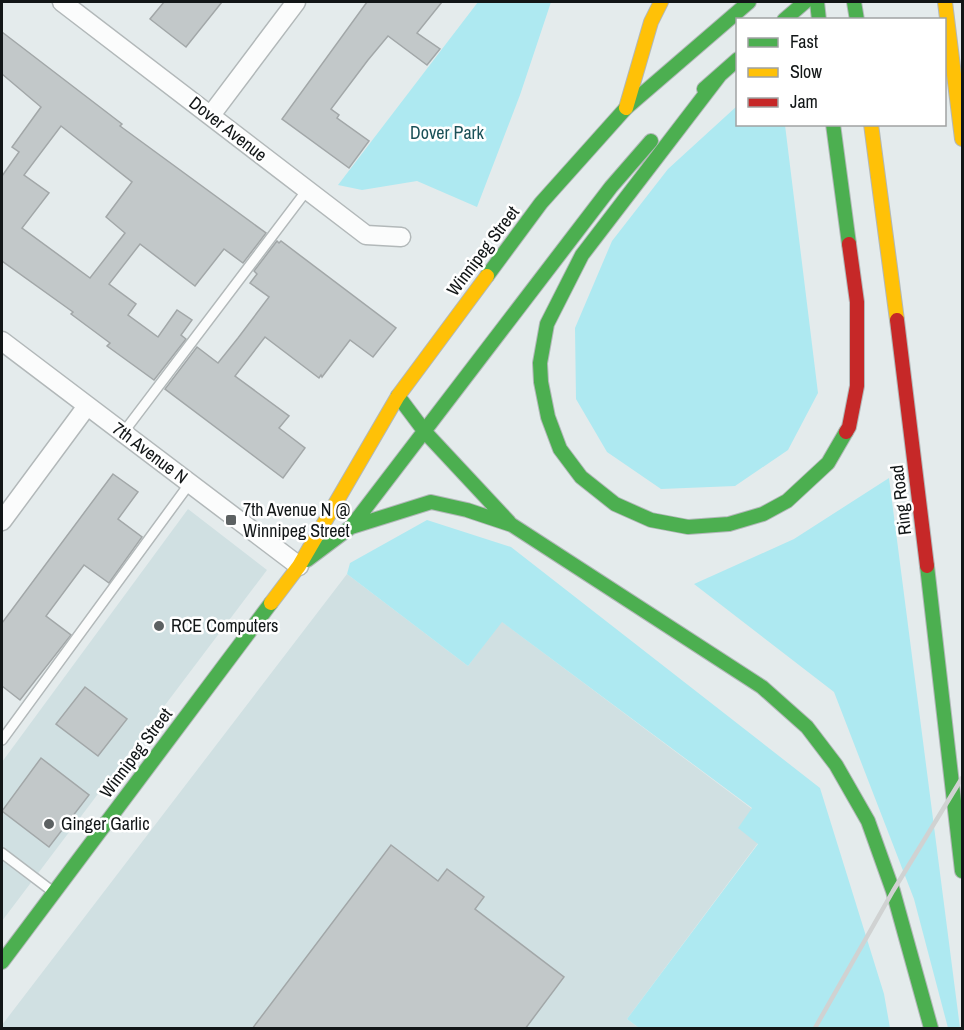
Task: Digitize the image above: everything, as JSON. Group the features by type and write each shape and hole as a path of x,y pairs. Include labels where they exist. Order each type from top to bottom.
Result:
{"main road":[{"path":"626,108 651,22 661,2"},
{"name":"Winnipeg Street","path":"2,962 299,566 398,396 541,203 626,108 749,2"},
{"path":"788,16 805,2"},
{"path":"817,2 819,18"},
{"path":"854,2 857,18"},
{"path":"945,2 963,139"},
{"name":"Winnipeg Street","path":"299,566 351,527 611,187 661,130 736,61"},
{"path":"720,75 582,255 547,324 540,363 540,382 548,417 560,449 581,477 615,504 651,520 688,527 729,525 763,514 788,501 828,463 849,427 857,386 857,302 833,126"},
{"name":"Ring Road","path":"871,126 903,363 963,871"},
{"path":"398,396 424,432 512,525 762,687 807,727 836,765 868,821 893,891 931,1029"},
{"path":"351,527 431,502 467,510 512,525"}],"street":[{"name":"Dover Avenue","path":"62,2 366,235 401,237"},
{"path":"211,116 296,2"},
{"name":"7th Avenue N","path":"2,341 299,566"},
{"path":"2,521 87,406"}],"lane":[{"path":"123,433 307,190"},
{"path":"2,740 190,483"},
{"path":"2,853 54,892"}],"shaded area":[{"path":"188,509 267,570 2,921 2,762"},
{"path":"347,574 468,666 501,621 752,809 758,843 627,1019 639,1028 2,1028 2,1025"}],"green space":[{"name":"Dover Park","path":"478,2 551,2 520,95 477,207 417,181 362,190 338,185"},
{"path":"736,107 736,126 785,126 818,393 788,450 735,486 661,489 607,452 576,399 575,328 612,241 668,169"},
{"path":"889,478 960,1028 948,1028 914,899 834,692 694,584 794,539"},
{"path":"427,520 511,547 820,788 884,994 890,1028 639,1028 627,1019 758,844 738,828 752,808 502,622 468,666 347,574 350,563"}],"building":[{"path":"164,2 222,2 186,47 150,19"},
{"path":"367,2 442,2 417,33 440,49 427,65 388,36 368,60 331,109 339,115 337,118 369,141 349,168 282,119"},
{"path":"2,32 122,124 120,126 266,233 243,263 224,249 195,286 140,244 109,284 136,304 128,315 158,337 177,310 192,320 181,335 186,339 154,380 107,346 110,343 71,314 73,312 2,261 2,176 19,152 12,147 41,107 2,74","holes":["61,126 132,182 106,217 125,233 90,278 22,228 49,193 24,175"]},
{"path":"277,241 279,243 281,241 396,328 373,357 350,340 319,378 265,337 235,376 289,416 279,428 305,448 283,478 165,389 197,347 218,363 238,338 269,297 250,283 257,274 254,271"},
{"path":"113,474 138,492 118,519 142,537 109,583 84,565 46,616 71,635 20,700 2,686 2,623"},
{"path":"85,687 127,719 98,756 56,724"},
{"path":"41,758 89,795 49,847 2,811"},
{"path":"391,845 438,881 447,869 484,897 475,909 564,977 525,1029 252,1029"}],"railway":[{"path":"815,1028 893,891 962,778"}],"traffic: fast":[{"path":"487,276 541,203 626,108 749,2"},
{"path":"786,18 805,2"},
{"path":"817,2 819,18"},
{"path":"854,2 857,18"},
{"path":"704,89 736,61"},
{"path":"720,75 582,255 547,324 540,363 548,417 560,449 581,477 615,504 651,520 688,527 729,524 763,514 787,501 828,463 846,432"},
{"path":"833,126 849,244"},
{"path":"307,560 351,527 611,187 651,141"},
{"path":"398,396 425,432 509,522"},
{"path":"351,527 431,502 467,510 512,525 762,687 807,727 836,765 868,821 893,891 931,1028"},
{"path":"927,566 962,871"},
{"path":"2,962 271,603"}],"traffic: slow":[{"path":"626,108 651,22 661,2"},
{"path":"945,2 962,139"},
{"path":"871,126 897,320"},
{"path":"271,603 299,566 398,396 487,276"}],"traffic: jam":[{"path":"846,432 857,386 857,302 849,244"},
{"path":"897,320 927,566"}],"place":[{"name":"7th Avenue N @ Winnipeg Street","path":"231,520"},
{"name":"RCE Computers","path":"159,626"},
{"name":"Ginger Garlic","path":"49,824"}]}
